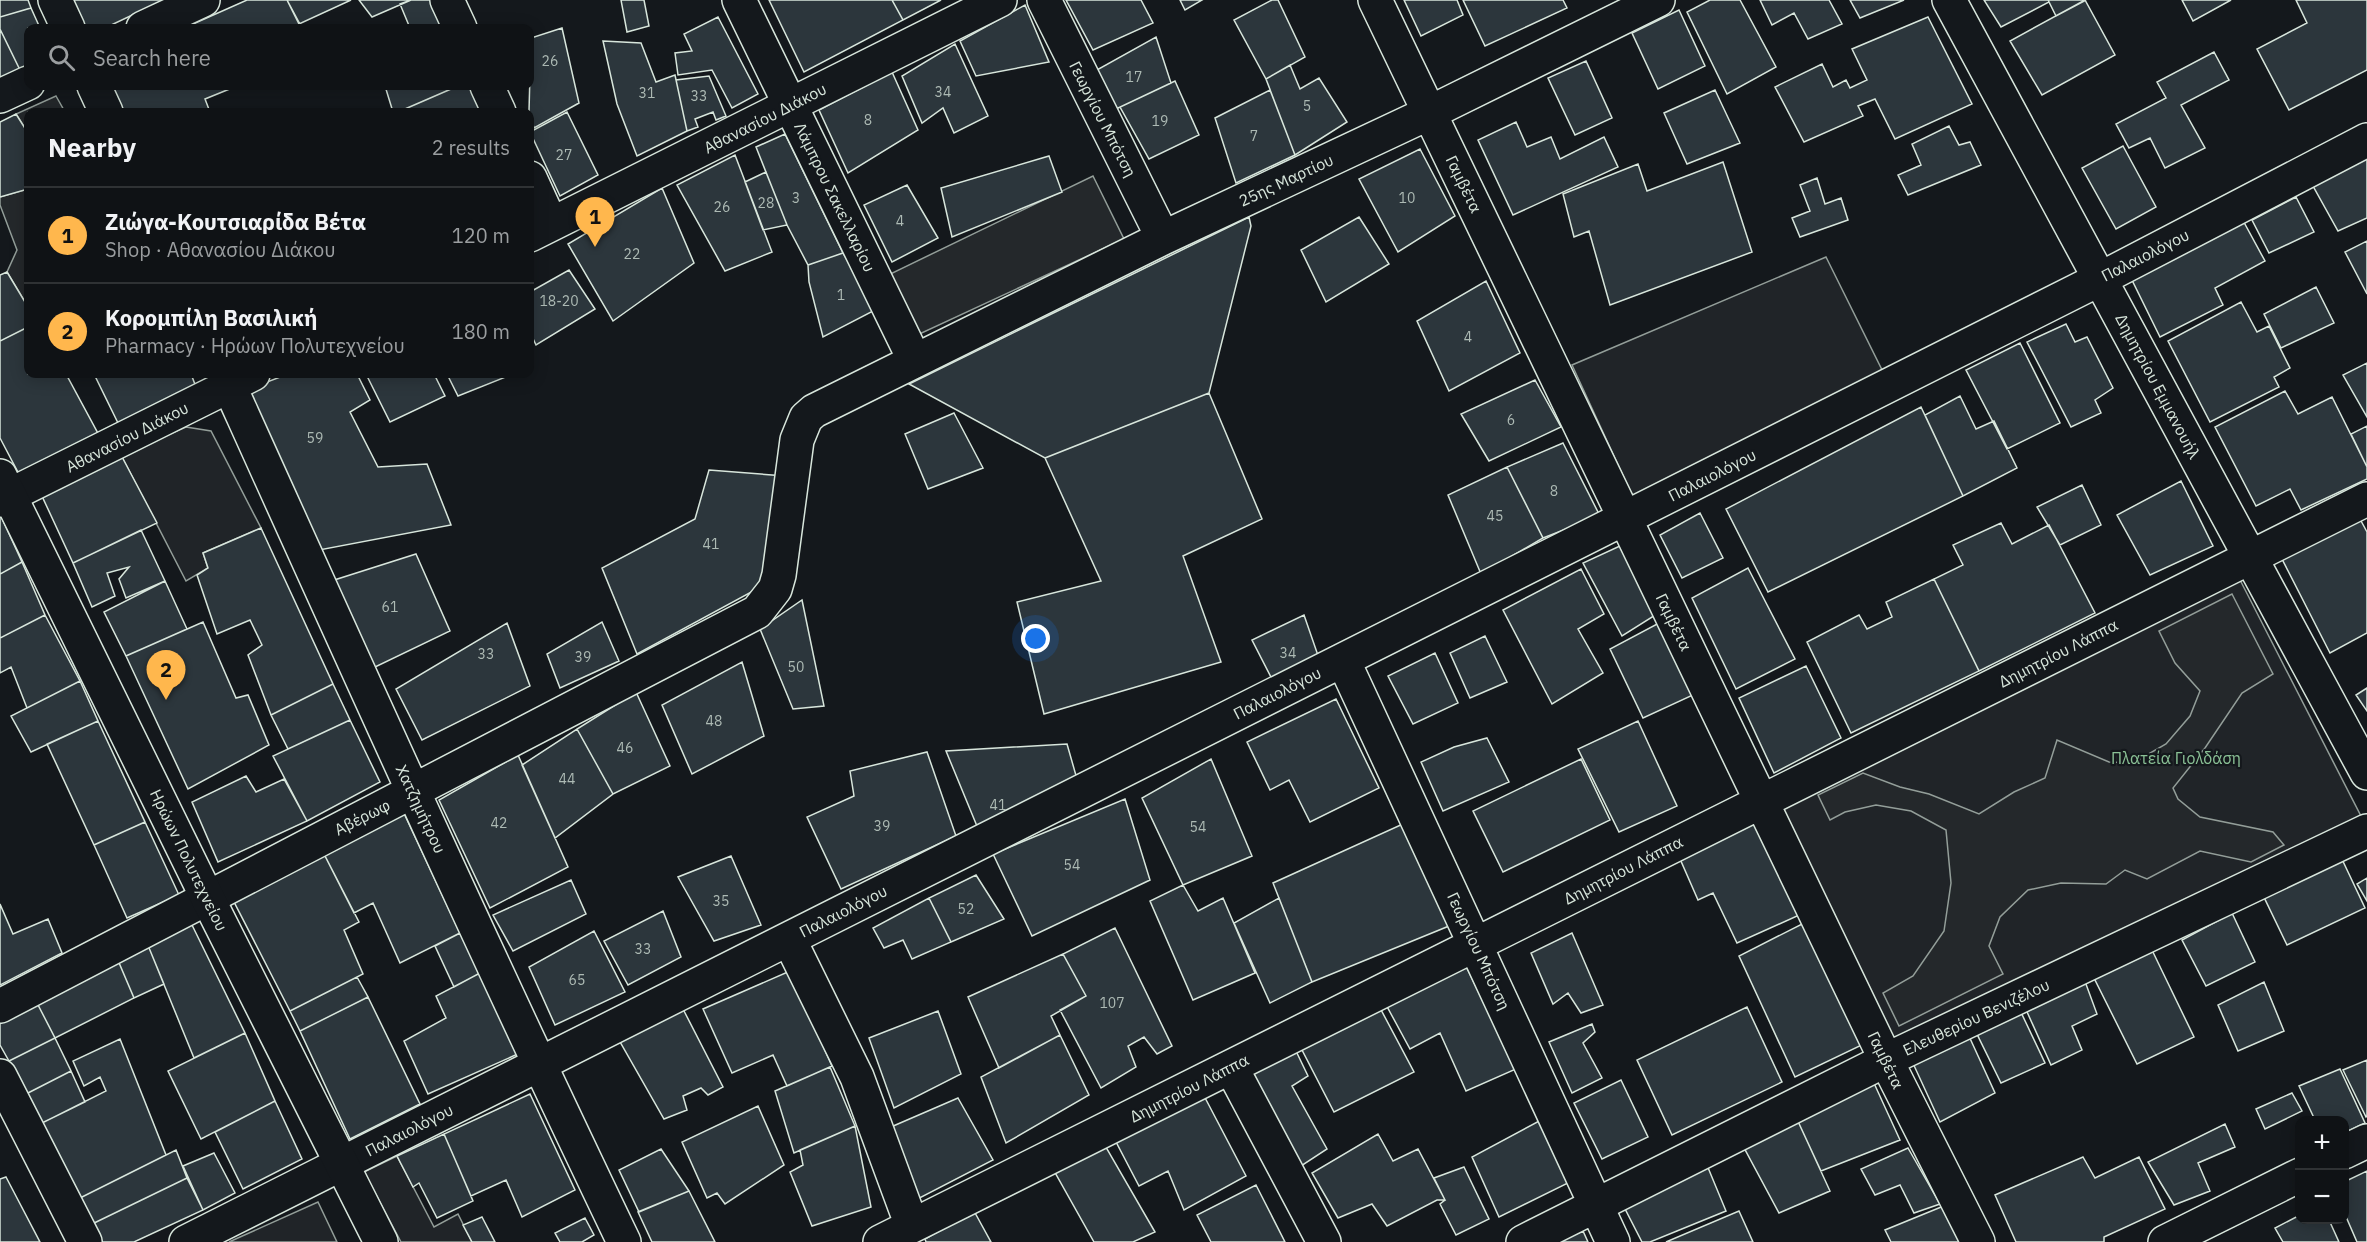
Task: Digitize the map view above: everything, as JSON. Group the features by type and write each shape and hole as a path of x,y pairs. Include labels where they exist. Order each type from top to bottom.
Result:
{"street":[{"path":"55,0 66,24"},
{"path":"152,24 203,0"},
{"path":"447,0 458,24"},
{"name":"Λάμπρου Σακελλαρίου","path":"739,0 915,361"},
{"name":"Αθανασίου Διάκου","path":"540,230 1000,0"},
{"name":"Γεωργίου Μπότση","path":"1044,0 1163,238"},
{"name":"Γαμβέτα","path":"1375,0 1886,1060 1978,1242"},
{"name":"25ης Μαρτίου","path":"757,612 776,589 797,440 806,418 814,411 1163,238 1429,113 1658,0"},
{"name":"Δημητρίου Εμμανουήλ","path":"1949,0 2367,773"},
{"path":"0,96 24,85"},
{"path":"96,90 104,108"},
{"path":"489,90 497,108"},
{"name":"Παλαιολόγου","path":"186,1242 2100,279 2367,140"},
{"path":"534,199 540,230"},
{"name":"Αθανασίου Διάκου","path":"3,490 235,378"},
{"name":"Χατζημήτρου","path":"235,378 412,791 624,1242"},
{"name":"Ηρώων Πολυτεχνείου","path":"3,490 381,1242"},
{"name":"Δημητρίου Λάππα","path":"880,1242 2367,499"},
{"name":"Αβέρωφ","path":"0,1005 757,612"},
{"name":"Γεωργίου Μπότση","path":"1343,660 1613,1242"},
{"name":"Ελευθερίου Βενιζέλου","path":"1523,1242 1886,1060 2367,831"},
{"path":"789,939 857,1077 912,1226"},
{"path":"1231,1067 1324,1242"},
{"path":"0,1076 85,1242"},
{"path":"2349,1150 2367,1141"},
{"path":"2165,1242 2295,1177"}],"green space":[{"path":"1826,257 1887,380 1637,506 1572,365"},
{"path":"186,427 211,431 261,528 203,553 208,568 186,581 121,455"},
{"name":"Πλατεία Γιολδάση","path":"2237,574 2364,822 1889,1050 1769,803"},
{"path":"397,1156 434,1227 458,1214 472,1242 401,1242 364,1172"},
{"path":"318,1202 337,1242 229,1242"}],"shaded area":[{"path":"56,96 63,108 29,108"},
{"path":"24,110 24,127 16,114"},
{"path":"1093,176 1124,239 913,337 882,278"},
{"path":"24,190 24,300 7,272 17,250 0,205 0,197"},
{"path":"2232,594 2273,674 2242,693 2205,748 2173,788 2178,799 2200,817 2273,832 2284,845 2251,862 2200,851 2147,879 2125,870 2106,884 2061,883 2028,890 2000,917 1989,946 2003,974 1899,1026 1883,993 1913,976 1944,931 1951,883 1946,830 1911,811 1876,805 1845,812 1830,820 1818,795 1863,773 1900,787 1929,794 1979,814 2014,792 2045,778 2057,740 2109,762 2133,763 2166,744 2190,716 2200,691 2175,663 2159,631"}],"building":[{"path":"0,0 28,0 31,8 0,17"},
{"path":"68,0 164,0 113,24 79,24"},
{"path":"247,0 287,0 300,24 193,24"},
{"path":"287,0 351,0 299,24"},
{"path":"359,0 411,0 372,17"},
{"path":"411,0 435,0 446,24 408,24 400,4"},
{"path":"621,0 644,0 649,26 627,32"},
{"path":"769,0 892,0 903,20 804,72"},
{"path":"892,0 941,0 903,20"},
{"path":"1066,0 1141,0 1153,23 1093,50"},
{"path":"1180,0 1202,0 1185,10"},
{"path":"1272,0 1278,0 1305,57 1266,79 1234,20"},
{"path":"1404,0 1457,0 1463,15 1421,36"},
{"path":"1463,0 1563,0 1567,8 1485,46"},
{"path":"1710,0 1740,0 1776,67 1727,94 1687,12"},
{"path":"1760,0 1829,0 1842,24 1808,39 1794,13 1772,25"},
{"path":"1850,0 1904,0 1860,18"},
{"path":"1984,0 2048,0 2049,2 2001,27"},
{"path":"2048,0 2086,0 2056,16"},
{"path":"2085,0 2115,55 2042,95 2010,41"},
{"path":"2182,0 2231,0 2193,21"},
{"path":"2296,0 2367,0 2367,70 2289,110 2257,49 2307,23"},
{"path":"1025,5 1049,62 976,76 960,41"},
{"path":"31,8 38,24 24,24 24,68 20,70 0,29 0,17"},
{"path":"1679,10 1705,66 1658,89 1632,33"},
{"path":"718,17 758,94 732,108 712,70 678,75 675,53 692,51 684,34"},
{"path":"1928,17 1972,104 1895,139 1875,99 1858,106 1863,116 1804,142 1775,87 1822,64 1833,87 1846,80 1850,88 1867,80 1852,49"},
{"path":"562,28 579,103 534,128 534,108 529,108 530,90 534,90 534,37"},
{"path":"0,29 20,70 0,80"},
{"path":"1156,37 1171,83 1116,109 1095,71"},
{"path":"603,41 641,43 656,82 675,75 687,131 637,156 617,104"},
{"path":"955,44 988,116 954,133 943,108 922,123 902,76"},
{"path":"2214,52 2229,80 2181,105 2205,148 2165,168 2150,138 2129,148 2116,124 2166,98 2157,82"},
{"path":"1586,61 1612,118 1575,135 1548,78"},
{"path":"1290,65 1300,89 1319,78 1347,122 1295,155 1266,79"},
{"path":"892,72 918,130 848,173 819,110"},
{"path":"709,76 726,116 716,120 713,112 695,119 698,127 687,131 676,80"},
{"path":"1175,81 1199,135 1149,159 1120,107"},
{"path":"109,90 227,90 205,99 208,108 118,108"},
{"path":"386,90 449,90 407,108 392,108"},
{"path":"449,90 475,90 482,108 407,108"},
{"path":"1270,90 1295,155 1236,183 1215,118"},
{"path":"1715,90 1740,143 1687,164 1664,113"},
{"path":"567,112 598,175 560,196 534,141 534,130"},
{"path":"16,114 24,127 24,190 0,197 0,122"},
{"path":"1516,122 1527,147 1551,137 1560,159 1604,137 1618,167 1513,215 1478,140"},
{"path":"1949,126 1959,145 1970,142 1981,165 1908,195 1898,175 1921,165 1912,144"},
{"path":"785,134 843,253 808,265 787,225 756,147"},
{"path":"2123,146 2156,207 2116,229 2082,168"},
{"path":"1420,149 1455,216 1398,252 1359,179"},
{"path":"735,155 772,252 725,271 677,185"},
{"path":"1049,156 1062,192 952,237 941,188"},
{"path":"2367,158 2367,218 2338,231 2313,186"},
{"path":"1723,162 1752,252 1610,305 1589,231 1574,237 1563,194 1638,164 1647,191"},
{"path":"766,172 787,225 763,230 745,182"},
{"path":"1817,178 1825,204 1841,198 1848,220 1800,237 1792,218 1810,211 1800,185"},
{"path":"907,185 938,238 892,262 864,205"},
{"path":"662,188 694,263 613,321 568,244"},
{"path":"2296,197 2314,232 2269,253 2252,220"},
{"path":"2240,215 2265,261 2215,288 2223,305 2160,337 2129,274"},
{"path":"1249,217 1251,226 1209,393 1045,458 909,384"},
{"path":"1359,217 1389,264 1326,302 1301,250"},
{"path":"2367,241 2367,294 2345,252"},
{"path":"843,253 877,309 823,337 809,282 808,265"},
{"path":"569,270 595,309 536,345 534,341 534,290"},
{"path":"7,272 24,300 24,329 0,341 0,275"},
{"path":"1486,281 1520,353 1449,391 1417,321"},
{"path":"2316,287 2334,323 2281,348 2264,314"},
{"path":"2241,302 2257,332 2269,326 2290,368 2274,377 2279,387 2210,422 2168,341"},
{"path":"2066,324 2075,342 2087,337 2113,388 2095,400 2101,413 2071,427 2027,342"},
{"path":"24,329 24,378 68,378 101,439 20,476 0,438 0,341"},
{"path":"2020,343 2060,423 2007,449 1966,370"},
{"path":"2367,363 2367,417 2343,375"},
{"path":"96,378 193,378 196,387 119,425"},
{"path":"278,378 359,378 370,400 350,412 378,467 427,464 451,525 314,551 246,390"},
{"path":"368,378 436,378 445,396 390,422"},
{"path":"449,378 503,378 458,396"},
{"path":"1535,380 1561,427 1489,461 1461,414"},
{"path":"2285,391 2298,414 2332,397 2367,467 2367,479 2301,510 2290,489 2256,506 2215,427"},
{"path":"1209,393 1262,519 1183,556 1221,662 1044,714 1017,602 1101,581 1045,458"},
{"path":"1960,396 1976,429 1994,421 2017,468 1963,496 1925,415"},
{"path":"1921,407 1963,496 1768,592 1726,509"},
{"path":"954,413 983,468 928,489 905,434"},
{"path":"2367,426 2367,467 2351,434"},
{"path":"1563,443 1600,516 1543,538 1507,467"},
{"path":"121,455 157,523 73,563 41,494"},
{"path":"1507,467 1543,538 1481,574 1448,495"},
{"path":"709,470 785,476 768,583 637,654 602,568 695,519"},
{"path":"2181,481 2213,546 2150,575 2117,515"},
{"path":"2082,485 2101,525 2060,545 2037,507"},
{"path":"1700,513 1723,558 1682,578 1660,535"},
{"path":"0,514 22,562 0,574"},
{"path":"2360,519 2367,532 2367,633 2330,653 2282,559"},
{"path":"2001,523 2012,544 2049,525 2095,613 1979,671 1934,579 1963,565 1953,545"},
{"path":"261,528 333,684 271,715 248,655 262,645 250,620 217,634 197,575 208,568 203,553"},
{"path":"141,530 165,581 126,598 119,579 129,567 107,573 115,596 92,607 73,563"},
{"path":"1622,545 1657,614 1622,636 1583,563"},
{"path":"416,554 450,631 373,668 328,582"},
{"path":"22,562 45,615 0,638 0,574"},
{"path":"1748,568 1795,659 1736,689 1692,598"},
{"path":"1581,569 1604,614 1578,629 1603,673 1552,704 1503,610"},
{"path":"1934,579 1979,671 1851,733 1807,642 1859,615 1867,629 1892,617 1886,602"},
{"path":"165,581 187,629 126,656 104,612"},
{"path":"802,600 824,706 793,709 760,629"},
{"path":"45,615 80,681 27,708 11,667 0,673 0,638"},
{"path":"1304,615 1322,667 1277,689 1252,640"},
{"path":"203,622 236,698 248,695 269,745 188,789 126,656"},
{"path":"602,622 619,661 560,688 547,654"},
{"path":"507,623 530,686 422,740 396,689"},
{"path":"1659,623 1693,695 1643,718 1610,649"},
{"path":"1485,636 1507,682 1470,698 1450,653"},
{"path":"1435,653 1458,703 1413,724 1388,676"},
{"path":"742,662 764,736 692,774 662,705"},
{"path":"1806,666 1841,738 1774,773 1739,698"},
{"path":"80,681 98,721 31,752 11,716"},
{"path":"333,684 350,720 288,749 271,715"},
{"path":"2367,688 2367,711 2356,695"},
{"path":"636,692 670,766 613,794 577,729"},
{"path":"1336,699 1379,788 1310,822 1289,780 1270,790 1247,742"},
{"path":"350,720 380,782 307,821 273,756"},
{"path":"98,721 145,822 94,845 47,744"},
{"path":"1638,721 1677,806 1619,832 1578,749"},
{"path":"577,729 613,794 555,838 522,765"},
{"path":"1487,738 1509,782 1443,811 1421,762 1454,747"},
{"path":"1067,744 1077,779 979,831 946,751"},
{"path":"927,752 956,836 841,889 807,817 854,796 850,771"},
{"path":"518,755 568,867 490,908 439,800"},
{"path":"1211,759 1252,856 1183,885 1142,798"},
{"path":"1581,759 1610,820 1503,872 1473,811"},
{"path":"246,776 256,792 284,779 307,821 218,862 192,802"},
{"path":"1125,799 1150,880 1032,936 993,854"},
{"path":"402,809 460,933 400,963 373,903 354,913 323,852"},
{"path":"1757,814 1806,912 1737,943 1713,893 1698,900 1677,852"},
{"path":"145,822 179,895 127,918 94,845"},
{"path":"1405,823 1449,926 1312,982 1273,883"},
{"path":"323,852 359,922 344,930 363,974 290,1011 232,898"},
{"path":"2340,855 2365,908 2287,945 2261,891"},
{"path":"731,856 761,925 714,941 678,877"},
{"path":"976,875 1004,919 951,942 929,898"},
{"path":"2367,878 2367,901 2357,884"},
{"path":"571,880 586,914 513,951 493,915"},
{"path":"1183,885 1198,911 1223,898 1255,973 1193,1000 1150,901"},
{"path":"929,898 951,942 912,959 903,940 884,948 873,928"},
{"path":"1279,898 1312,982 1270,1003 1234,923"},
{"path":"0,904 13,934 48,919 62,953 0,985"},
{"path":"663,911 681,957 628,985 604,941"},
{"path":"2232,913 2255,962 2206,986 2182,940"},
{"path":"1808,921 1868,1042 1795,1077 1739,956"},
{"path":"191,923 245,1033 194,1058 147,943"},
{"path":"1115,928 1172,1046 1157,1054 1144,1037 1128,1046 1136,1067 1101,1088 1060,1010 1086,996 1063,954"},
{"path":"594,931 625,992 555,1025 529,967"},
{"path":"460,933 480,973 454,987 435,946"},
{"path":"1572,933 1603,1005 1581,1013 1568,993 1553,1004 1531,953"},
{"path":"147,943 164,984 134,998 117,958"},
{"path":"2151,948 2194,1037 2137,1064 2093,976"},
{"path":"1063,954 1086,996 1051,1016 1060,1035 999,1068 968,997"},
{"path":"117,958 134,998 55,1038 35,999"},
{"path":"1465,964 1516,1069 1466,1091 1440,1033 1410,1049 1384,1001"},
{"path":"790,971 832,1066 787,1086 773,1055 732,1073 703,1009"},
{"path":"480,973 520,1053 428,1094 404,1041 446,1018 436,996"},
{"path":"2083,976 2097,1014 2072,1026 2082,1050 2051,1065 2023,1003"},
{"path":"357,977 368,997 300,1031 290,1011"},
{"path":"2264,982 2284,1031 2238,1051 2218,1005"},
{"path":"368,997 420,1104 350,1139 300,1031"},
{"path":"35,999 55,1038 9,1061 0,1045 0,1019"},
{"path":"1379,1006 1414,1072 1334,1112 1301,1048"},
{"path":"2018,1006 2045,1063 2001,1083 1973,1026"},
{"path":"1747,1007 1782,1082 1672,1135 1637,1060"},
{"path":"683,1009 723,1087 708,1095 701,1088 683,1096 687,1110 664,1119 619,1040"},
{"path":"938,1011 961,1074 894,1108 869,1038"},
{"path":"1592,1024 1595,1032 1583,1043 1602,1078 1572,1093 1549,1042"},
{"path":"245,1033 275,1101 201,1139 168,1071"},
{"path":"1968,1034 1995,1093 1940,1122 1911,1059"},
{"path":"1060,1035 1089,1095 1006,1143 981,1077"},
{"path":"55,1038 71,1071 26,1094 9,1061"},
{"path":"120,1039 166,1155 76,1200 42,1123 106,1091 100,1077 84,1086 73,1061"},
{"path":"1295,1049 1308,1076 1292,1086 1327,1149 1295,1170 1243,1076"},
{"path":"2367,1060 2367,1116 2366,1117 2343,1070"},
{"path":"830,1067 855,1126 794,1153 775,1091"},
{"path":"2340,1069 2365,1123 2349,1131 2349,1116 2313,1116 2299,1086"},
{"path":"71,1071 85,1102 42,1123 26,1094"},
{"path":"1621,1080 1648,1137 1602,1159 1574,1103"},
{"path":"1873,1081 1900,1140 1821,1171 1796,1117"},
{"path":"1202,1092 1246,1176 1184,1210 1168,1171 1139,1186 1114,1138"},
{"path":"2292,1093 2302,1111 2265,1129 2256,1109"},
{"path":"530,1094 575,1190 522,1217 506,1180 471,1196 444,1134"},
{"path":"958,1098 993,1160 908,1204 884,1130"},
{"path":"275,1101 302,1159 243,1189 215,1132"},
{"path":"758,1106 784,1165 725,1204 717,1193 707,1198 682,1142"},
{"path":"1796,1117 1830,1191 1779,1213 1742,1144"},
{"path":"1541,1120 1568,1183 1499,1217 1472,1157"},
{"path":"2225,1124 2235,1147 2198,1163 2210,1191 2174,1205 2148,1162"},
{"path":"855,1126 871,1207 812,1226 790,1172 803,1165 800,1150"},
{"path":"444,1134 473,1201 437,1218 419,1183 413,1187 397,1156"},
{"path":"1378,1134 1393,1161 1418,1149 1445,1200 1437,1200 1387,1226 1372,1204 1338,1218 1312,1173"},
{"path":"1099,1135 1155,1232 1133,1242 1094,1242 1048,1160"},
{"path":"1908,1148 1940,1204 1914,1213 1900,1185 1875,1195 1861,1169"},
{"path":"661,1149 689,1191 639,1212 619,1170"},
{"path":"176,1150 187,1178 88,1226 76,1200"},
{"path":"214,1153 235,1193 203,1210 183,1166"},
{"path":"2083,1157 2095,1178 2139,1157 2165,1209 2104,1237 2104,1242 2016,1242 1995,1195"},
{"path":"1704,1158 1726,1211 1650,1242 1642,1242 1621,1201"},
{"path":"1464,1167 1489,1219 1456,1235 1440,1204 1445,1200 1434,1178"},
{"path":"2367,1171 2367,1242 2357,1242 2349,1224 2349,1180"},
{"path":"6,1177 40,1242 0,1242 0,1179"},
{"path":"187,1178 203,1210 134,1242 96,1242 88,1226"},
{"path":"1256,1185 1285,1242 1211,1242 1197,1215"},
{"path":"689,1191 715,1242 652,1242 638,1212"},
{"path":"1946,1205 1963,1242 1891,1242 1885,1230"},
{"path":"974,1211 991,1242 926,1242 925,1239"},
{"path":"1739,1211 1753,1242 1666,1242"},
{"path":"482,1217 495,1242 472,1242 463,1225"},
{"path":"585,1218 594,1235 582,1242 560,1242 555,1233"},
{"path":"2295,1218 2295,1224 2331,1224 2339,1242 2283,1242 2275,1228"},
{"path":"1583,1231 1588,1242 1557,1242"}],"place":[{"name":"Ζιώγα-Κουτσιαρίδα Βέτα","path":"595,247"},
{"name":"Κορομπίλη Βασιλική","path":"166,700"}]}
